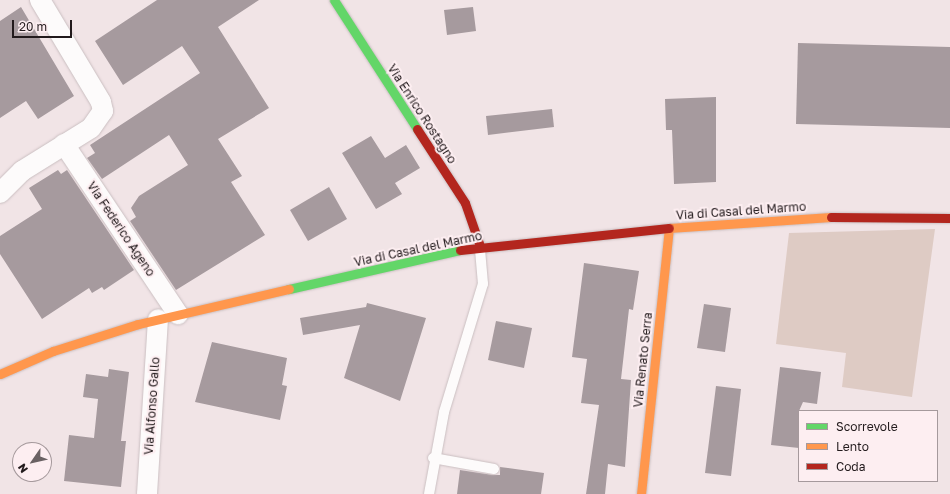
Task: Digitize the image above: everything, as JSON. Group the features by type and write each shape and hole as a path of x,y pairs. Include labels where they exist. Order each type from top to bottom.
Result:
{"main road":[{"name":"Via Enrico Rostagno","path":"334,0 466,203 480,246"},
{"name":"Via di Casal del Marmo","path":"0,374 88,339 158,319 480,246 669,228 833,217 950,218"},
{"name":"Via Renato Serra","path":"641,494 669,228"}],"street":[{"path":"0,193 22,171 96,123 103,105 40,0"},
{"name":"Via Federico Ageno","path":"64,144 178,314"},
{"name":"Via Alfonso Gallo","path":"146,494 158,319"}],"lane":[{"path":"429,494 433,458 483,284 480,246"},
{"path":"433,458 494,469"}],"shaded area":[{"path":"935,229 912,397 842,387 846,353 776,344 789,233"}],"building":[{"path":"157,0 259,0 218,27 269,108 218,139 242,176 231,182 265,235 176,290 130,221 136,217 131,208 139,196 188,165 169,135 102,179 87,158 95,153 90,145 200,73 182,46 123,85 95,41"},
{"path":"21,7 74,96 38,119 26,101 0,118 0,21"},
{"path":"473,7 476,31 447,35 444,10"},
{"path":"798,43 950,47 950,128 796,124"},
{"path":"716,97 716,182 674,184 672,130 666,130 665,99"},
{"path":"552,109 554,127 488,135 486,116"},
{"path":"371,136 385,158 406,145 420,168 395,183 402,194 376,209 342,153"},
{"path":"58,170 61,174 67,170 134,270 104,290 102,287 92,293 89,288 42,319 0,254 0,236 42,209 29,188"},
{"path":"329,187 347,219 308,241 290,210"},
{"path":"584,263 639,271 633,310 629,309 621,379 631,380 625,467 608,464 605,494 586,494 599,405 581,403 587,359 572,357"},
{"path":"367,303 426,318 400,401 344,378 360,325 303,335 300,318 366,307"},
{"path":"704,304 731,308 725,352 697,348"},
{"path":"496,321 532,328 524,368 488,360"},
{"path":"212,342 287,358 282,385 287,386 280,420 195,402"},
{"path":"780,367 821,372 817,404 803,402 799,410 798,410 798,448 771,445"},
{"path":"109,369 129,372 121,441 126,441 121,487 64,481 69,435 94,438 98,399 83,397 86,374 108,377"},
{"path":"716,386 741,389 731,476 705,473"},
{"path":"500,467 544,473 541,494 457,494 460,470 500,475"}],"traffic: fast":[{"path":"334,0 417,129"},
{"path":"289,289 460,250"}],"traffic: slow":[{"path":"669,228 831,217"},
{"path":"641,494 669,228"},
{"path":"0,374 53,351 138,324 289,289"}],"traffic: jam":[{"path":"417,129 465,203 480,246"},
{"path":"831,217 950,218"},
{"path":"460,250 669,228"}]}
